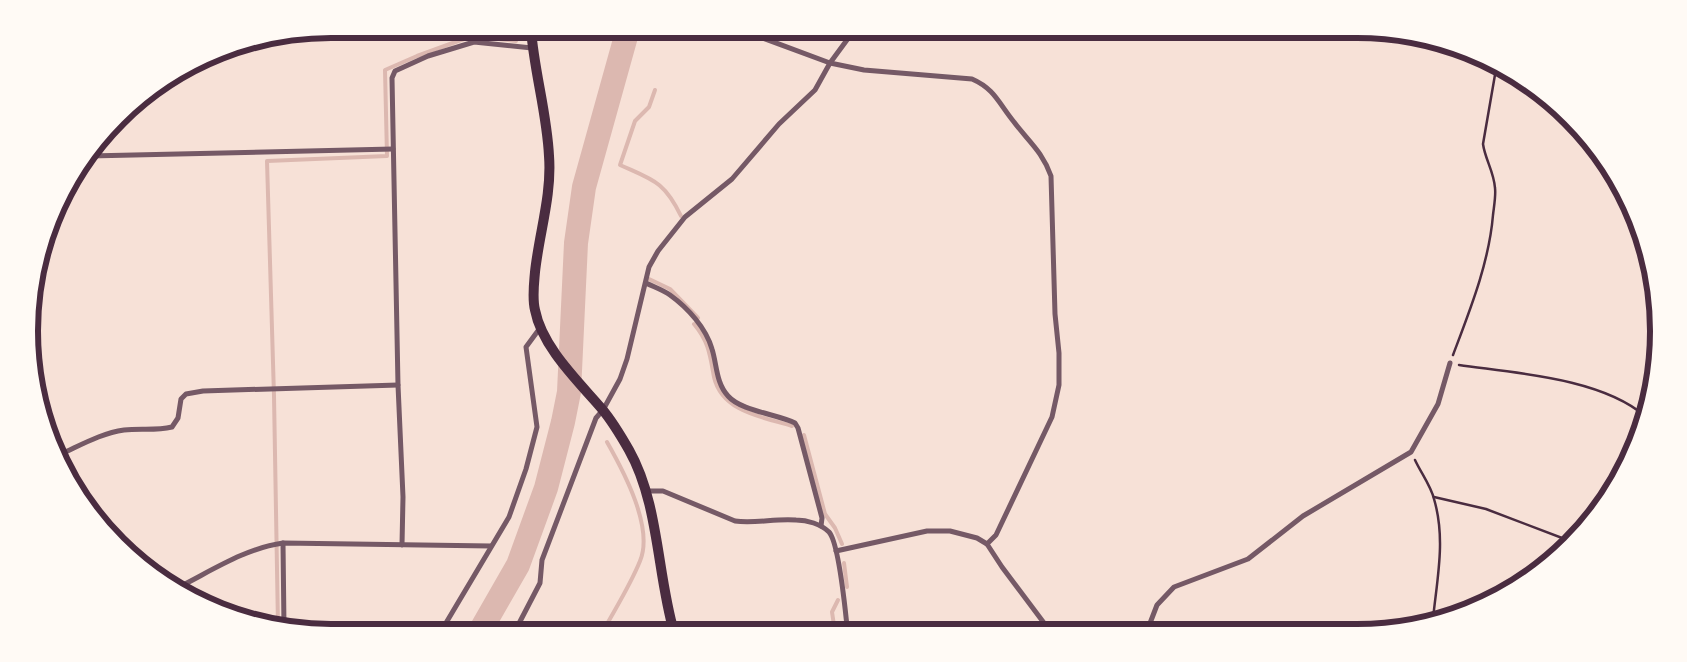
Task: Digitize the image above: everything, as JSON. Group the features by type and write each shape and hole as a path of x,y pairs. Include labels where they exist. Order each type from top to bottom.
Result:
{"main road":[{"path":"531,38 550,156 548,191 534,286 534,308 542,332 558,356 603,410 629,450 647,491 672,624"}],"street":[{"path":"763,38 830,62 864,70 972,78 996,94 1013,121 1041,153 1051,176 1054,314 1059,353 1059,385 1052,417 996,535 987,544"},
{"path":"519,624 540,583 542,560 596,418 603,410 620,379 627,359 649,267 658,251 685,217 732,179 779,124 816,90 830,62 848,38"},
{"path":"402,545 403,498 389,149 392,78 395,71 428,56 474,42 532,48"},
{"path":"95,156 389,149"},
{"path":"646,284 670,294 705,331 712,348 720,384 728,397 743,405 795,423 798,428 822,518 821,526"},
{"path":"445,624 509,517 526,470 538,427 526,347 542,332"},
{"path":"1150,624 1157,605 1174,587 1248,559 1303,516 1411,452 1438,404 1450,363"},
{"path":"64,453 104,435 124,430 158,430 172,427 178,418 181,399 186,394 203,391 398,385"},
{"path":"647,491 663,491 735,521 796,520 821,526 830,533 836,551 847,624"},
{"path":"836,551 927,531 950,531 977,538 987,544 1002,568 1044,624"},
{"path":"184,585 235,559 274,544 491,546"},
{"path":"281,544 284,621"}],"path":[{"path":"1495,73 1483,144 1484,154 1494,177 1496,190 1492,232 1475,297 1450,363 1549,378 1590,388 1629,404 1638,411"},
{"path":"1411,452 1434,497 1439,523 1441,546 1434,614"},
{"path":"1434,497 1486,509 1564,539"}],"waterway":[{"path":"278,620 267,161 387,156 385,70 466,38"},
{"path":"490,38 516,41"},
{"path":"484,624 518,565 546,488 563,422 569,392 576,243 584,187 625,38"},
{"path":"655,90 649,107 635,121 620,165 649,178 663,188 681,216"},
{"path":"649,279 670,289 698,318"},
{"path":"694,324 706,343 718,389 725,398 745,411 792,426"},
{"path":"804,435 825,514 835,528 842,544"},
{"path":"607,442 629,484 635,500 643,533 643,548 640,561 632,579 607,624"},
{"path":"844,563 847,587"},
{"path":"834,624 832,612 838,600"}]}
